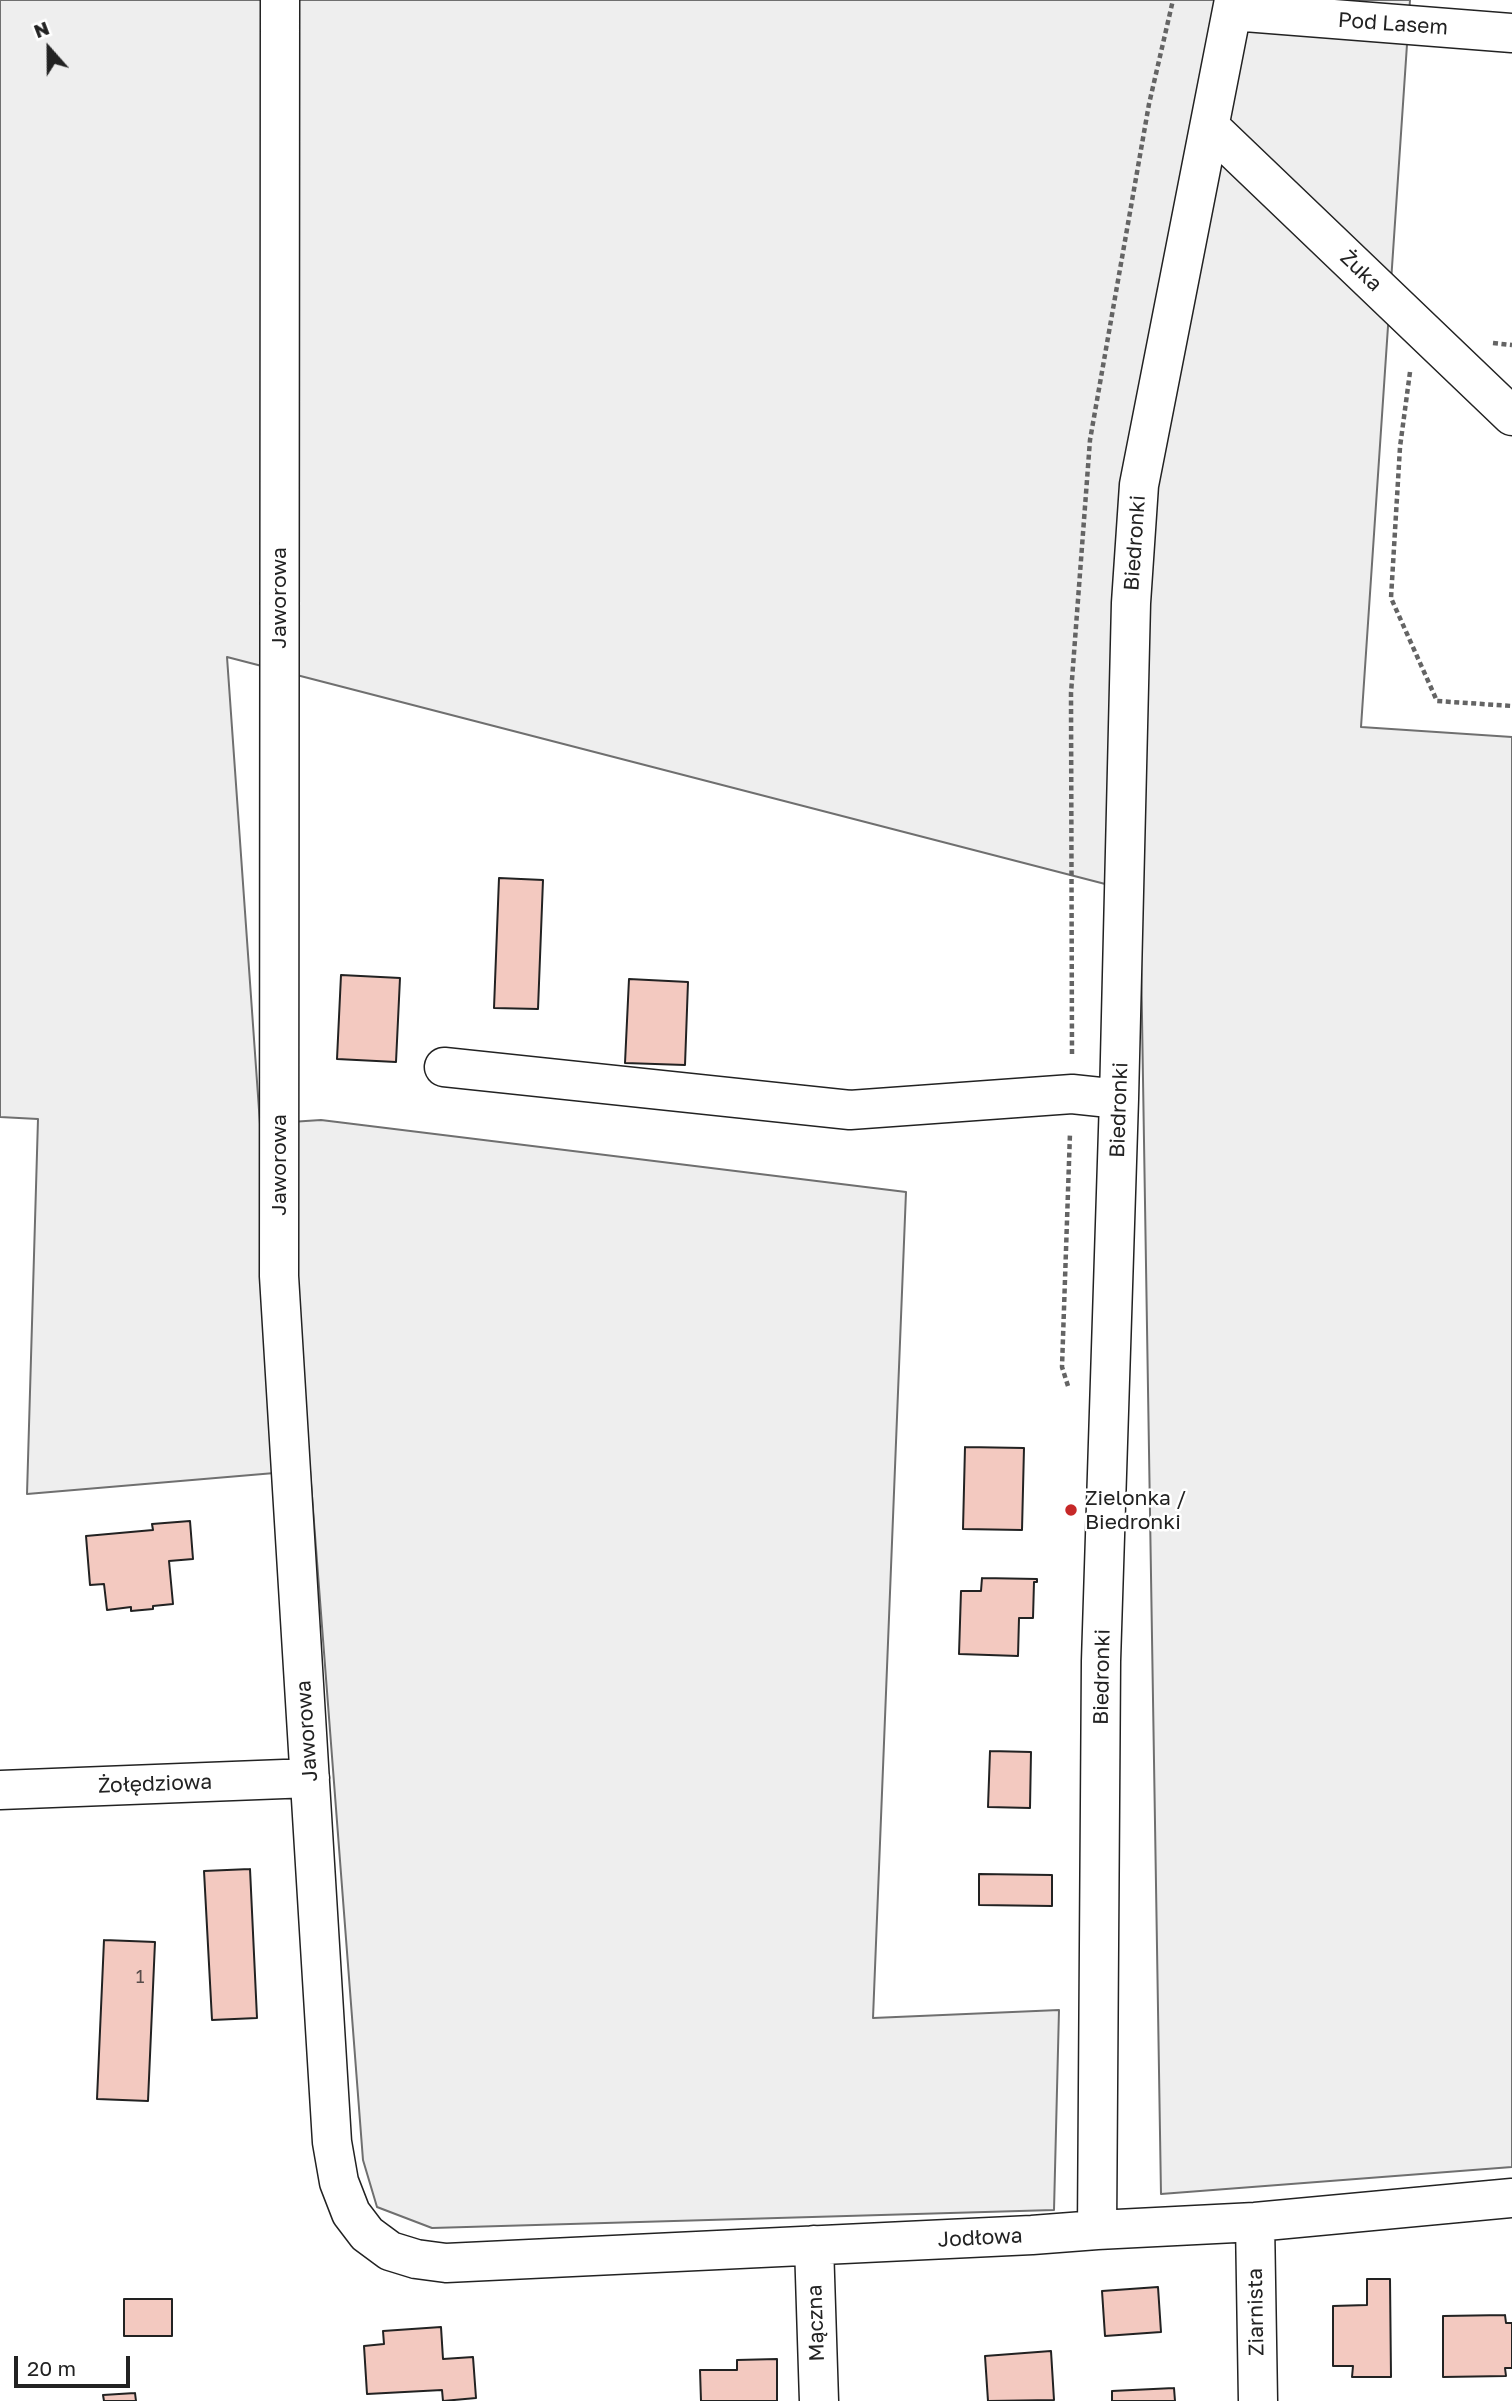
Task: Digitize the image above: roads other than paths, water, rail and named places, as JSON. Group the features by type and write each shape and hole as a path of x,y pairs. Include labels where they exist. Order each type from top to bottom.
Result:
{"street":[{"name":"Jaworowa","path":"280,0 279,1276 332,2142 339,2182 351,2213 367,2234 390,2251 416,2259 446,2263"},
{"name":"Pod Lasem","path":"1233,6 1512,33"},
{"name":"Biedronki","path":"1097,2230 1101,1661 1131,603 1139,485 1233,6"},
{"name":"Żuka","path":"1210,127 1512,416"},
{"path":"444,1067 850,1110 1072,1094 1119,1100"},
{"name":"Żołędziowa","path":"0,1790 310,1777"},
{"name":"Jodłowa","path":"446,2263 1255,2222 1512,2199"},
{"name":"Ziarnista","path":"1255,2222 1258,2401"},
{"name":"Mączna","path":"814,2245 819,2401"}],"place":[{"name":"Zielonka / Biedronki","path":"1071,1510"}]}
